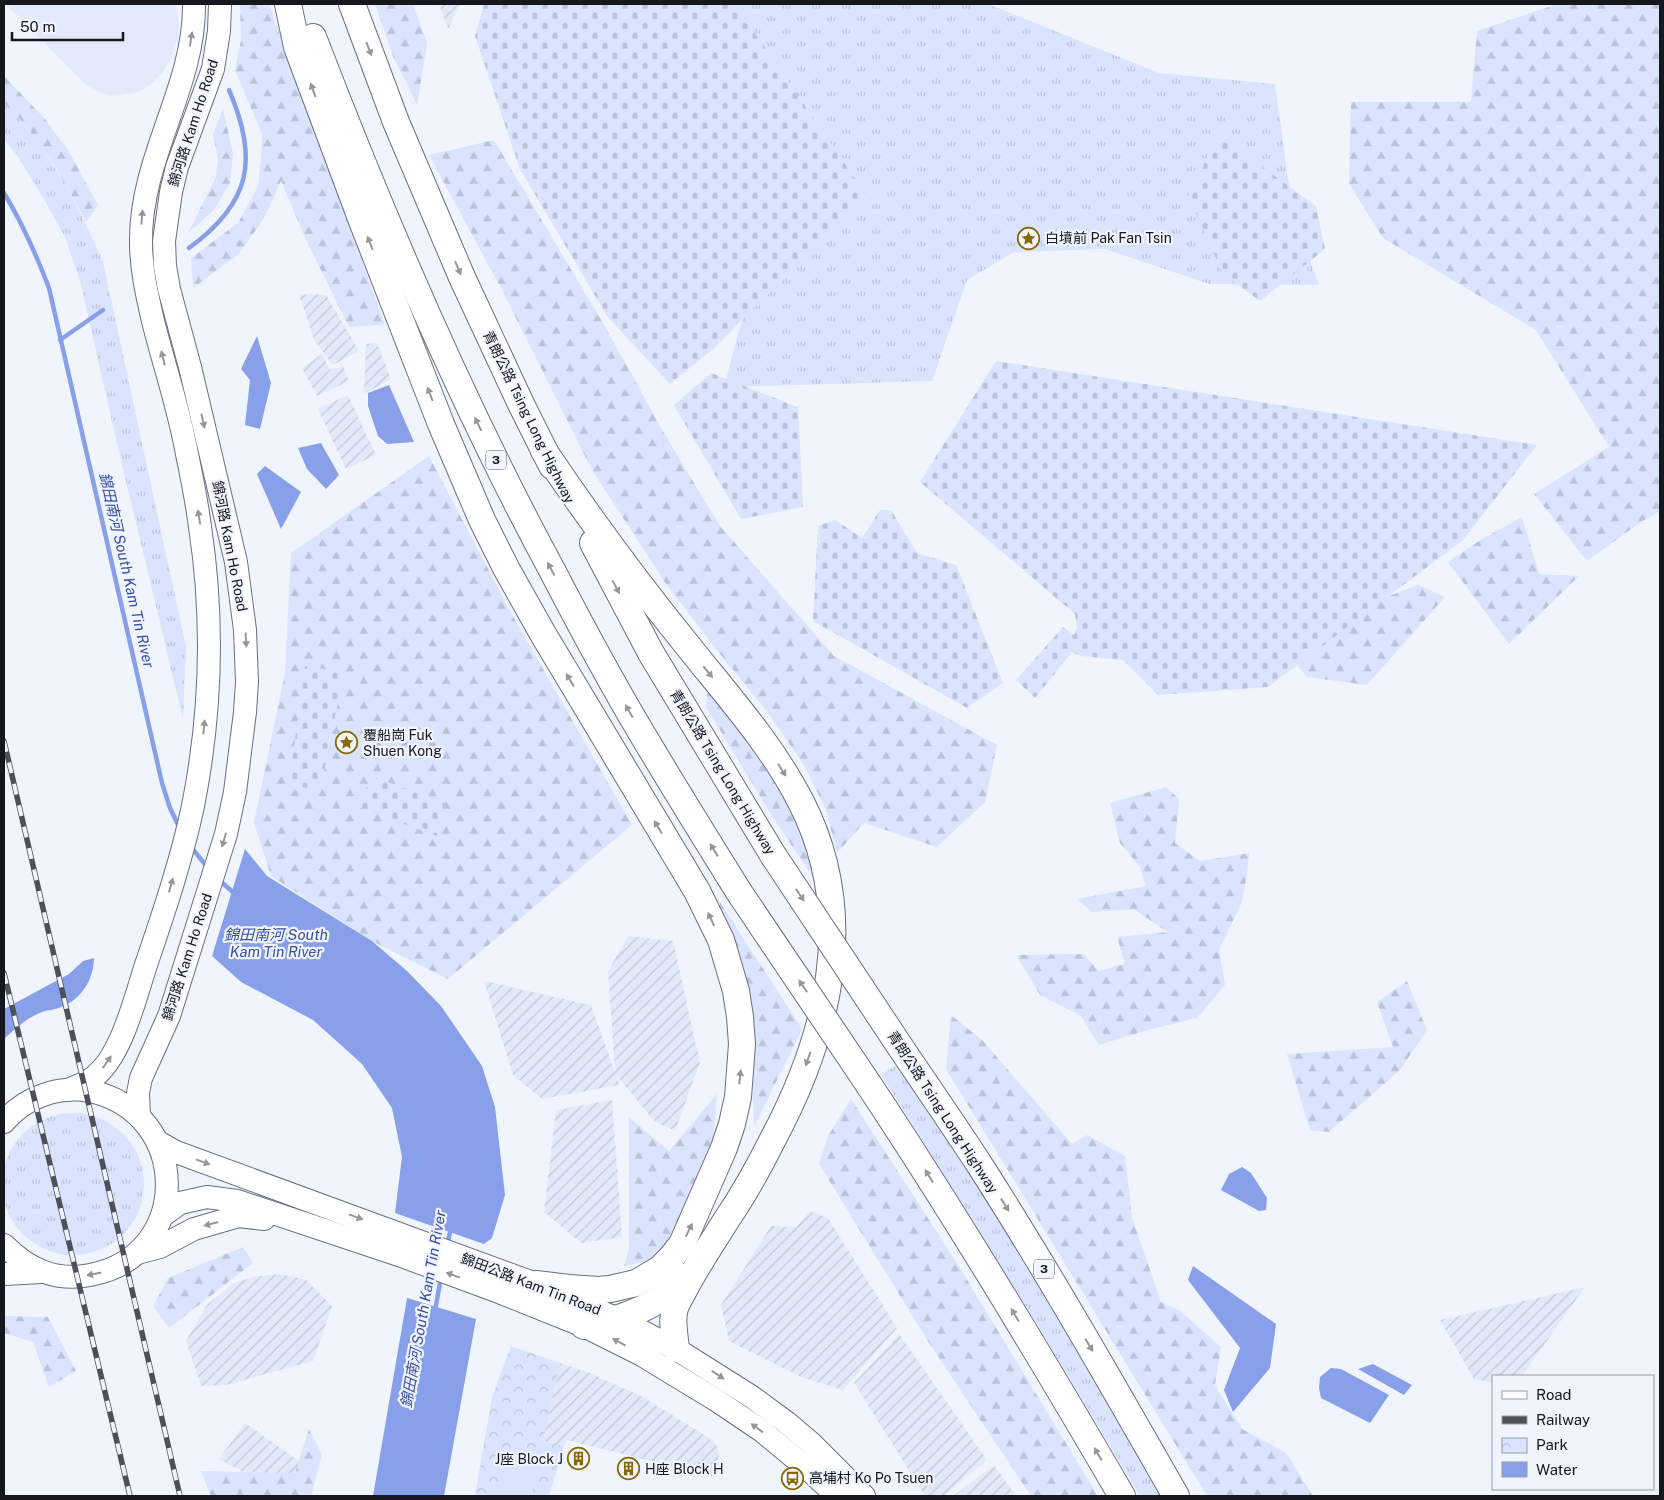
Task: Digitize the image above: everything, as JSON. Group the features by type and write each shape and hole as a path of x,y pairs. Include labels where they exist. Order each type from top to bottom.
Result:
{"highway":[{"path":"288,4 297,47 362,221 441,424 482,520 543,634 697,891 720,940 736,991 742,1044 741,1071 736,1106 724,1148 682,1244 660,1269 636,1283 598,1290 536,1284"},
{"name":"3","path":"301,4 355,147 397,248 477,423 551,570 602,664 739,892 929,1175 1122,1496"},
{"name":"青朗公路 Tsing Long Highway","path":"352,4 396,122 450,249 544,451 651,653 773,855 980,1166 1023,1234 1176,1496"},
{"path":"544,451 588,516 662,614 754,730 786,775 810,820 819,845 830,893 833,938 831,976 826,1004 815,1040 796,1093 780,1126 736,1206 696,1268 675,1308 673,1320 676,1349"},
{"path":"584,1326 618,1319 659,1300 696,1268"}],"main road":[{"name":"錦河路 Kam Ho Road","path":"68,1090 93,1078 103,1069 111,1058 130,1015 173,879 193,807 200,764 207,686 208,625 200,526 186,450 145,284 141,246 145,192 188,57 194,4"},
{"name":"錦河路 Kam Ho Road","path":"139,1116 138,1093 141,1078 163,1032 186,966 226,834 235,792 242,742 247,682 246,638 236,562 196,390 169,289 164,241 176,167 213,69 219,31 220,4"},
{"name":"錦田公路 Kam Tin Road","path":"4,1122 11,1113 48,1093 68,1090 87,1091 105,1095 122,1103 139,1116 150,1128 158,1142 168,1176 167,1199 154,1233 137,1253 123,1264 103,1273 80,1277 63,1277 43,1272 26,1264 4,1246"},
{"name":"錦田公路 Kam Tin Road","path":"4,1095 32,1100"},
{"name":"錦田公路 Kam Tin Road","path":"158,1142 176,1152 405,1246 499,1292 584,1326 647,1357 762,1431 808,1468 837,1496"},
{"name":"錦田公路 Kam Tin Road","path":"162,1216 180,1203 207,1197 237,1201 311,1225 478,1262 536,1284 618,1319 676,1349 752,1398 786,1422 812,1444 864,1496"},
{"path":"137,1253 160,1247 194,1228 239,1216 311,1225"},
{"path":"4,1274 43,1272"}],"shaded area":[{"path":"6,4 175,4 179,25 178,38 169,62 153,82 143,90 114,96 104,94 86,85"},
{"path":"439,4 460,4 448,29"},
{"path":"299,294 326,295 359,351 333,365 314,340"},
{"path":"377,343 391,379 364,394 366,344"},
{"path":"322,354 330,370 343,366 349,381 317,396 302,368"},
{"path":"348,395 376,455 346,469 318,409"},
{"path":"628,936 673,941 700,1063 675,1131 655,1122 617,1076 619,1085 542,1099 513,1075 484,981 591,1005 615,1072 608,971"},
{"path":"612,1100 622,1237 581,1243 544,1212 556,1110"},
{"path":"810,1211 828,1218 897,1328 843,1390 801,1377 729,1341 721,1305 771,1226 796,1227"},
{"path":"280,1274 306,1280 332,1306 313,1361 226,1385 201,1386 186,1341 207,1305 232,1284 252,1277"},
{"path":"1585,1287 1523,1375 1492,1375 1492,1383 1474,1379 1440,1320"},
{"path":"899,1334 987,1460 944,1496 925,1496 854,1383"},
{"path":"560,1363 587,1372 643,1397 709,1438 718,1447 719,1466 711,1477 567,1440 564,1446 543,1441"},
{"path":"245,1423 310,1469 289,1496 219,1459"},
{"path":"994,1465 1016,1496 953,1496"}],"green space":[{"path":"240,4 269,4 385,325 349,327 307,242 281,181 264,218 239,254 193,288 191,258 238,223 258,186 262,134 235,70 241,40"},
{"path":"375,4 413,4 427,43 417,105 393,56"},
{"path":"484,4 735,4 867,196 713,349 670,384 607,316 520,169 475,36"},
{"path":"729,4 988,4 1159,73 1275,84 1293,214 1319,285 1209,284 1105,249 1014,252 967,280 932,381 724,387 739,330 802,151"},
{"path":"1557,4 1660,4 1660,511 1641,522 1587,561 1534,494 1609,447 1536,330 1383,238 1349,184 1351,102 1471,102 1477,31"},
{"path":"4,76 45,119 70,153 98,205 86,222 54,164 23,123 4,102"},
{"path":"4,102 43,149 54,166 68,189 103,262 186,647 183,719 80,280 65,237 18,157 4,139"},
{"path":"223,109 233,153 230,183 214,210 188,233 216,177 218,159 213,135"},
{"path":"1219,135 1316,206 1325,249 1260,301 1223,274 1188,196"},
{"path":"494,140 607,330 664,433 720,526 834,656 997,745 985,802 937,847 864,823 837,853 826,810 804,765 766,710 666,584 592,470 503,292 429,155"},
{"path":"996,361 1537,445 1463,540 1268,687 1158,695 1123,660 1080,656 1072,652 1035,698 1016,680 1063,627 1074,635 1077,628 1075,614 920,482"},
{"path":"711,373 798,407 803,507 741,519 674,405"},
{"path":"429,456 509,609 632,825 448,979 372,941 271,876 254,822 285,673 291,553"},
{"path":"880,510 891,510 917,553 956,565 1003,683 967,708 813,621 818,526 835,520 862,538"},
{"path":"1522,517 1539,574 1579,576 1509,644 1448,562 1482,539"},
{"path":"1418,585 1445,597 1367,685 1307,677 1283,648 1329,618"},
{"path":"305,666 344,672 320,791 289,784"},
{"path":"708,687 801,814 817,883 772,816 706,707"},
{"path":"376,778 446,803 437,836 351,804"},
{"path":"1166,787 1179,799 1175,843 1200,861 1249,853 1242,902 1219,950 1225,985 1197,1018 1099,1045 1081,1016 1040,995 1016,955 1083,954 1099,971 1125,964 1117,937 1167,932 1134,909 1092,912 1077,899 1146,886 1140,867 1120,843 1110,803"},
{"path":"718,899 802,1029 754,1127 752,1063 745,989"},
{"path":"1407,981 1427,1030 1400,1070 1329,1132 1310,1130 1287,1054 1393,1047 1377,1002"},
{"path":"951,1015 982,1040 1072,1144 1087,1135 1125,1156 1132,1217 1161,1302 1180,1311 1221,1347 1215,1385 1242,1429 1286,1453 1313,1496 1207,1496 946,1069"},
{"path":"899,1063 1033,1274 1165,1496 1140,1496 1012,1284 881,1075"},
{"path":"717,1094 707,1205 687,1252 624,1266 629,1249 629,1117 669,1151"},
{"path":"851,1099 955,1260 1098,1496 1031,1496 931,1346 819,1164 828,1136"},
{"path":"73,1113 100,1119 112,1125 123,1134 132,1145 138,1157 144,1184 138,1211 132,1223 123,1234 112,1243 100,1249 73,1255 46,1249 34,1243 23,1234 14,1223 8,1211 2,1184 8,1157 14,1145 23,1134 34,1125 46,1119"},
{"path":"243,1247 253,1263 169,1328 153,1306 168,1278"},
{"path":"4,1316 48,1317 76,1371 49,1387 33,1342 4,1333"},
{"path":"511,1346 560,1363 543,1441 564,1446 549,1496 475,1496 492,1397"},
{"path":"309,1429 322,1455 311,1496 211,1496 201,1471 295,1473"},
{"path":"505,1452 539,1459 531,1496 496,1496"}],"water":[{"path":"257,336 271,383 260,429 245,425 250,380 241,369"},
{"path":"389,385 414,442 387,444 378,436 368,406 368,393"},
{"path":"321,443 339,475 326,489 307,469 298,448"},
{"path":"265,466 301,492 281,529 257,474"},
{"name":"錦田南河 South Kam Tin River","path":"245,849 267,876 372,941 407,971 441,1006 482,1066 495,1107 505,1195 492,1238 484,1244 395,1213 402,1157 392,1108 362,1064 313,1020 241,982 212,956"},
{"path":"94,958 89,981 75,999 59,1008 42,1012 32,1017 4,1039 4,1009 69,974 83,961"},
{"path":"1242,1167 1251,1173 1267,1198 1266,1210 1259,1211 1221,1190 1229,1174"},
{"path":"1193,1266 1276,1324 1270,1368 1233,1412 1224,1390 1240,1348 1188,1280"},
{"name":"錦田南河 South Kam Tin River","path":"407,1298 476,1319 444,1496 373,1496"},
{"path":"1373,1364 1412,1385 1404,1395 1358,1369"},
{"path":"1331,1368 1341,1369 1389,1395 1370,1423 1321,1398 1319,1388 1320,1377"}],"waterway":[{"path":"189,248 210,231 226,214 237,196 244,178 246,158 244,137 229,90"},
{"name":"錦田南河 South Kam Tin River","path":"4,193 29,239 49,288 162,783 170,808 179,827"},
{"path":"60,340 103,310"},
{"name":"錦田南河 South Kam Tin River","path":"191,847 208,868"},
{"name":"錦田南河 South Kam Tin River","path":"218,879 235,894"},
{"name":"錦田南河 South Kam Tin River","path":"447,1245 451,1228"},
{"name":"錦田南河 South Kam Tin River","path":"435,1311 441,1277"}],"railway":[{"path":"4,741 180,1496"},
{"path":"4,973 130,1496"}],"place":[{"name":"白墳前 Pak Fan Tsin","path":"1029,238"},
{"name":"覆船崗 Fuk Shuen Kong","path":"347,743"},
{"name":"J座 Block J","path":"579,1459"},
{"name":"H座 Block H","path":"629,1469"},
{"name":"高埔村 Ko Po Tsuen","path":"793,1478"}]}
